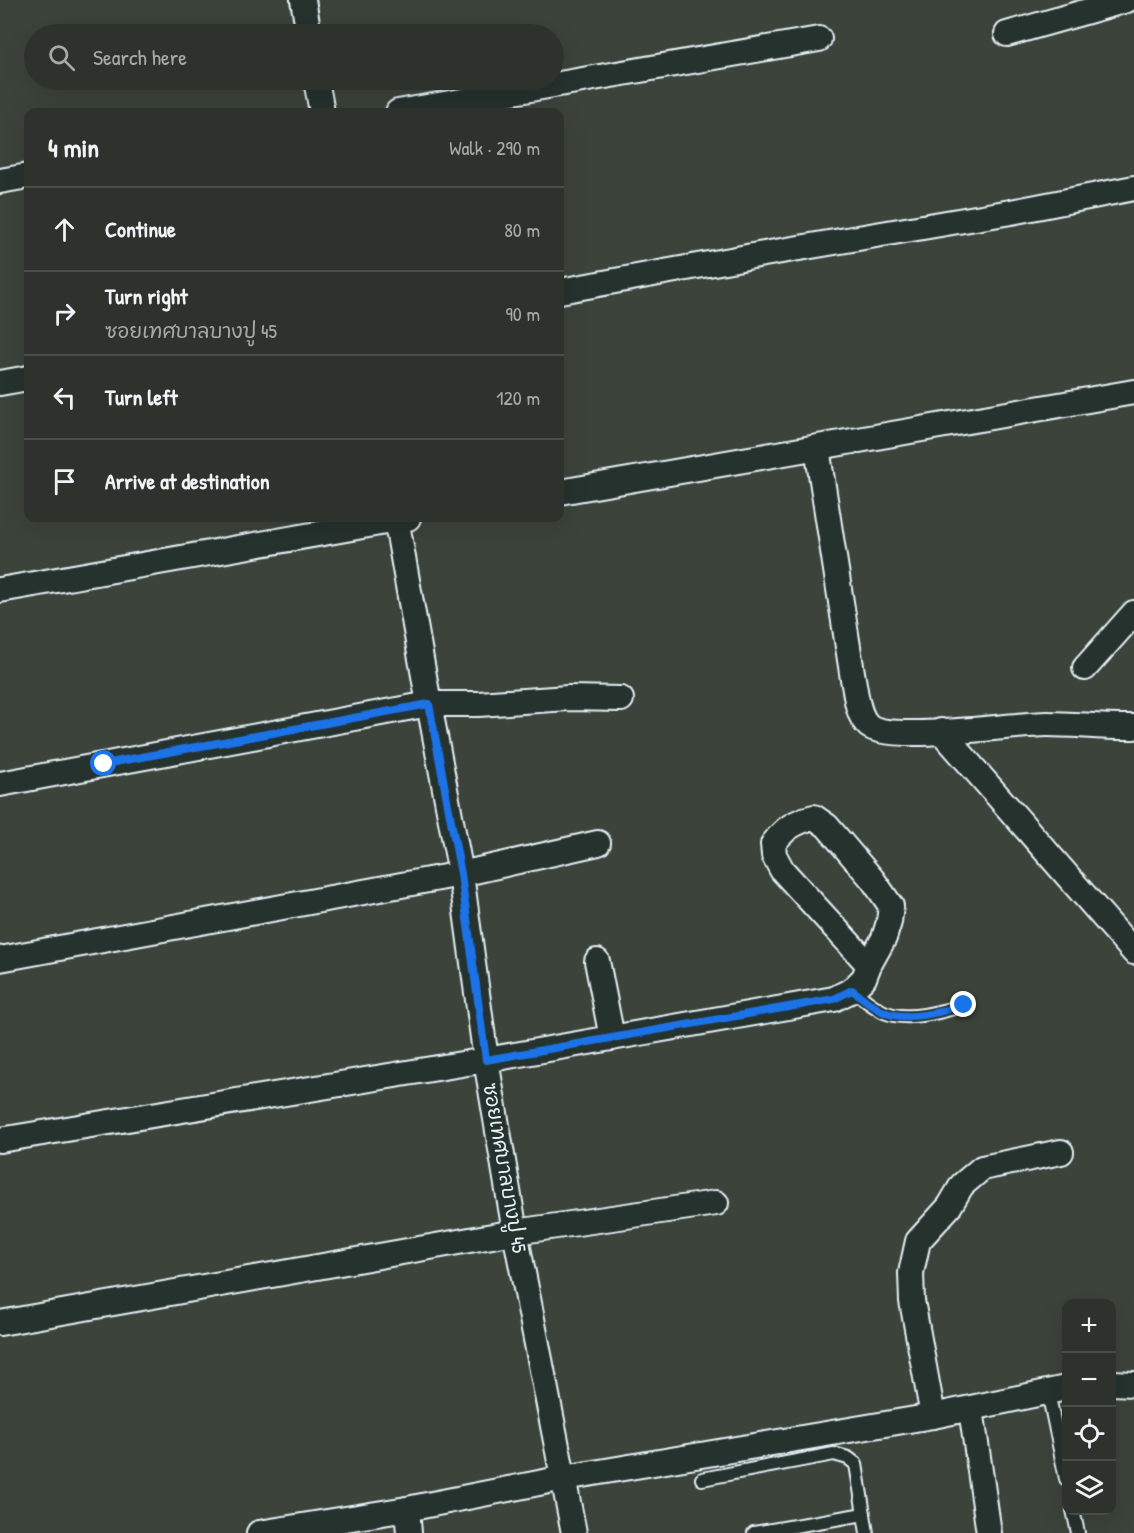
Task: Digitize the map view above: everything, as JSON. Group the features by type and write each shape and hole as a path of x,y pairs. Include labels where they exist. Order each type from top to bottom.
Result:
{"street":[{"path":"303,0 307,24"},
{"path":"1007,34 1123,0"},
{"path":"564,83 819,39"},
{"path":"318,90 321,108"},
{"path":"421,108 525,90"},
{"path":"0,181 24,177"},
{"path":"564,290 1011,212 1134,188"},
{"path":"0,383 24,379"},
{"path":"564,491 1134,392"},
{"path":"817,448 851,667 861,714 868,725 889,733 941,732 1047,724 1106,728 1134,727"},
{"path":"0,591 378,522"},
{"name":"ซอยเทศบาลบางปู 45","path":"401,522 429,704 461,874 486,1060 515,1232 574,1533"},
{"path":"1085,668 1134,613"},
{"path":"0,784 429,704 478,704 568,698 621,699"},
{"path":"941,732 1134,952"},
{"path":"0,1140 486,1060 834,999 852,990 864,978 884,938 891,906 873,880 827,826 814,817 801,820 783,832 773,844 774,855 782,870 869,964"},
{"path":"0,959 461,874 598,843"},
{"path":"597,961 612,1038"},
{"path":"933,1416 912,1301 911,1273 918,1240 949,1207 962,1185 982,1168 1061,1152"},
{"path":"0,1323 515,1232 716,1203"},
{"path":"1116,1383 1134,1384"},
{"path":"259,1533 291,1530 564,1478 933,1416 1058,1390"},
{"path":"971,1409 989,1533"},
{"path":"407,1509 409,1533"}],"lane":[{"path":"852,990 882,1011 896,1017 914,1016 964,1005"},
{"path":"1058,1390 1064,1461"},
{"path":"702,1479 834,1454 848,1458 856,1464 867,1533"},
{"path":"754,1533 864,1514"},
{"path":"1074,1515 1078,1533"}],"route":[{"path":"104,764 429,704 461,874 486,1060 834,999 852,990 882,1011 896,1017 914,1016 964,1005"}]}
